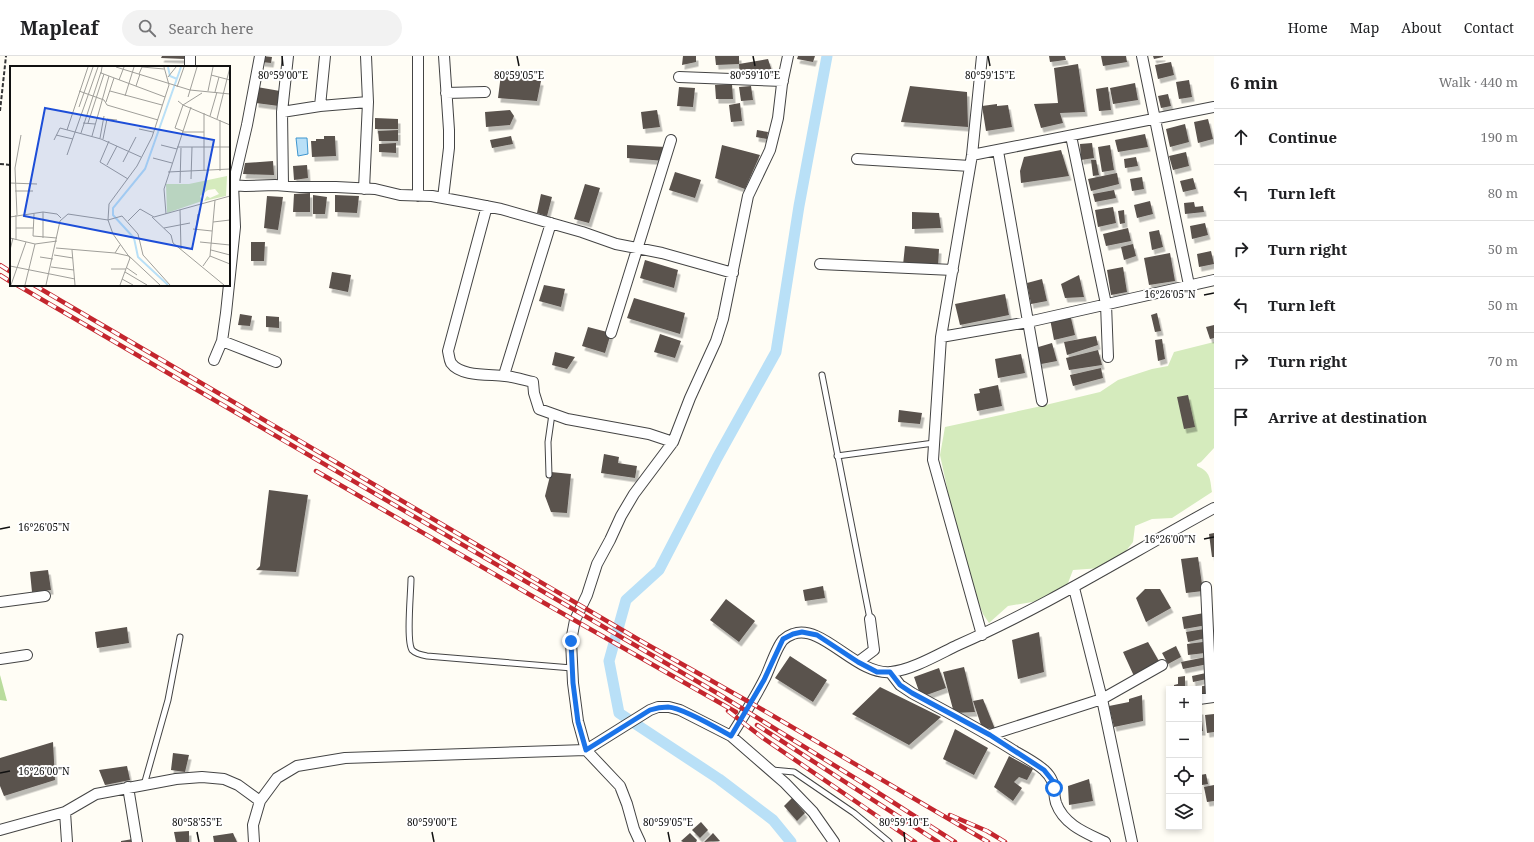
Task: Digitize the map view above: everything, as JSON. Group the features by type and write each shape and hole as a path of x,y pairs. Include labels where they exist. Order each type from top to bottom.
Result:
{"street":[{"path":"230,249 235,202 231,185 247,125 260,56"},
{"path":"283,185 282,112 288,56"},
{"path":"320,106 325,56"},
{"path":"364,189 368,102 366,56"},
{"path":"418,56 418,196"},
{"path":"443,198 449,142 444,56"},
{"path":"640,842 634,829 620,786 586,750 578,722 573,683 571,641 575,620 597,564 621,516 634,494 673,442 690,398 716,341 723,319 748,196 770,150 778,118 788,56"},
{"path":"982,56 972,155 941,337 933,460 982,635"},
{"path":"1142,56 1189,285"},
{"path":"679,77 783,81"},
{"path":"446,93 485,92"},
{"path":"282,112 320,106 368,102"},
{"path":"972,155 1214,108"},
{"path":"1071,136 1106,304 1108,357"},
{"path":"611,333 671,140"},
{"path":"998,150 1042,401"},
{"path":"857,159 970,166"},
{"path":"231,185 283,185 300,187 375,189 400,195 443,198 487,206 582,232 616,244 695,262 733,273"},
{"path":"487,206 448,351 449,360 452,364 461,371 492,376 504,376 533,382 534,393 539,409 552,414 593,425 649,434 673,442"},
{"path":"504,376 551,223"},
{"path":"820,264 953,270"},
{"path":"941,337 1028,322 1214,280"},
{"path":"214,360 222,341 227,286"},
{"path":"222,341 276,362"},
{"path":"731,736 764,680 783,639 788,636 802,632 817,635 858,662 877,672 890,672 905,669 982,635 1074,588 1214,508"},
{"path":"1202,699 1213,697 1206,586"},
{"path":"1074,588 1102,699 1132,842"},
{"path":"0,602 45,596"},
{"path":"858,662 874,650 870,618"},
{"path":"0,659 27,655"},
{"path":"990,735 1102,699 1162,665"},
{"path":"890,672 900,685 912,693 990,735 1044,770 1052,780 1056,802 1060,812 1070,823 1105,842"},
{"path":"254,842 253,825 260,801 277,778 297,766 345,758 586,750 650,710 658,707 669,707 680,710 731,736 785,783 813,812 834,842"},
{"path":"0,830 64,812 96,794 176,779 202,777 224,779 238,785 260,801"},
{"path":"128,787 137,842"},
{"path":"64,812 68,842"}],"lane":[{"path":"822,375 870,618"},
{"path":"548,475 548,442 552,414"},
{"path":"837,456 934,443"},
{"path":"411,579 410,638 413,650 417,654 573,668"},
{"path":"144,785 168,700 180,637"},
{"path":"771,770 794,772 854,812 889,842"}],"path":[{"path":"0,111 6,56"},
{"path":"0,164 10,165"}],"green space":[{"path":"1214,342 1214,448 1201,462 1197,464 1197,466 1202,468 1209,476 1212,492 1172,518 1152,519 1135,526 1133,542 1118,561 1101,568 1073,570 1068,583 1044,600 1008,606 989,623 983,614 965,567 951,506 940,455 945,427 1100,392 1118,380 1152,369 1168,366 1174,352"},
{"path":"0,675 7,701 0,700"}],"water":[{"path":"296,138 307,138 308,154 298,156"}],"building":[{"path":"162,56 185,56 185,59 161,58"},
{"path":"262,56 272,57 271,63 262,62"},
{"path":"683,56 696,56 696,62 682,65"},
{"path":"715,56 739,56 739,64 716,65"},
{"path":"798,56 815,56 813,62 797,59"},
{"path":"1049,56 1065,56 1066,60 1050,62"},
{"path":"1101,56 1126,56 1127,62 1103,66"},
{"path":"1153,56 1163,56 1163,57 1154,59"},
{"path":"768,59 773,74 740,79 739,64"},
{"path":"1171,62 1174,75 1158,79 1155,65"},
{"path":"1078,64 1085,112 1060,113 1063,123 1041,128 1034,104 1058,103 1054,68"},
{"path":"501,74 541,81 537,101 498,98"},
{"path":"1189,80 1192,97 1179,99 1176,82"},
{"path":"1135,83 1138,100 1113,104 1110,88"},
{"path":"732,84 733,99 716,99 715,85"},
{"path":"751,86 753,100 741,101 739,87"},
{"path":"910,86 967,92 968,127 901,122"},
{"path":"257,87 280,91 279,106 256,103"},
{"path":"679,87 695,88 693,107 677,106"},
{"path":"1108,87 1111,110 1099,111 1096,89"},
{"path":"1168,94 1171,106 1161,108 1158,96"},
{"path":"740,103 742,121 731,122 729,105"},
{"path":"997,104 997,106 1008,105 1012,127 986,131 982,106"},
{"path":"510,110 514,116 510,125 486,127 485,112"},
{"path":"657,110 660,127 643,129 641,112"},
{"path":"375,118 398,119 398,129 375,129"},
{"path":"1208,119 1213,139 1198,143 1194,122"},
{"path":"1185,124 1189,142 1170,147 1166,129"},
{"path":"398,130 398,141 379,141 378,131"},
{"path":"757,130 768,132 767,139 756,137"},
{"path":"1145,134 1148,147 1118,152 1115,140"},
{"path":"324,136 335,136 336,156 312,157 311,141 316,141 316,139 324,139"},
{"path":"511,136 513,144 492,148 490,140"},
{"path":"396,143 396,153 379,152 379,144"},
{"path":"1092,143 1094,158 1081,160 1080,144"},
{"path":"627,145 666,147 665,161 627,158"},
{"path":"722,145 760,155 745,189 715,178"},
{"path":"1110,145 1114,170 1102,172 1098,147"},
{"path":"1061,150 1069,176 1021,183 1020,171 1024,157"},
{"path":"1186,152 1189,166 1173,170 1169,156"},
{"path":"1136,157 1138,166 1125,168 1124,159"},
{"path":"1091,160 1096,160 1099,175 1093,176"},
{"path":"273,161 274,175 243,174 245,163"},
{"path":"307,165 308,178 294,180 293,166"},
{"path":"675,172 701,180 695,198 669,190"},
{"path":"1117,173 1119,184 1091,191 1088,179"},
{"path":"1142,177 1144,189 1132,191 1130,179"},
{"path":"1193,178 1196,189 1183,192 1180,181"},
{"path":"585,184 600,188 589,223 574,219"},
{"path":"1114,190 1116,198 1095,202 1093,194"},
{"path":"310,193 310,212 293,212 294,194"},
{"path":"541,194 552,197 547,216 537,213"},
{"path":"313,195 327,197 325,214 313,214"},
{"path":"335,195 359,196 357,213 335,212"},
{"path":"267,196 283,197 278,230 264,228"},
{"path":"1150,201 1153,214 1137,218 1134,205"},
{"path":"1194,202 1195,207 1203,206 1204,212 1185,214 1184,203"},
{"path":"1113,207 1116,223 1098,227 1095,210"},
{"path":"1124,210 1125,223 1120,224 1118,211"},
{"path":"912,212 939,213 941,228 912,229"},
{"path":"1205,223 1208,235 1192,239 1190,226"},
{"path":"1128,228 1131,241 1106,246 1103,234"},
{"path":"1159,230 1163,247 1152,250 1149,232"},
{"path":"251,242 265,242 264,261 251,261"},
{"path":"1133,244 1136,256 1124,260 1121,247"},
{"path":"905,246 939,249 938,267 903,265"},
{"path":"1211,251 1214,264 1199,267 1197,254"},
{"path":"1170,253 1175,281 1149,285 1144,258"},
{"path":"645,260 678,270 674,288 640,278"},
{"path":"1123,267 1127,292 1111,295 1107,270"},
{"path":"332,272 351,275 348,292 329,288"},
{"path":"1079,275 1084,297 1065,298 1061,284"},
{"path":"1042,279 1047,301 1031,304 1027,283"},
{"path":"544,285 565,289 561,307 539,301"},
{"path":"1005,294 1009,315 960,325 955,304"},
{"path":"634,298 685,313 680,334 627,318"},
{"path":"1157,313 1161,331 1155,332 1151,315"},
{"path":"240,314 252,316 250,326 238,325"},
{"path":"1070,314 1075,335 1054,340 1050,319"},
{"path":"266,316 279,317 279,328 266,327"},
{"path":"1214,325 1214,338 1210,339 1206,327"},
{"path":"588,327 611,333 605,353 582,346"},
{"path":"660,334 681,341 675,358 654,352"},
{"path":"1096,336 1098,345 1067,355 1064,342"},
{"path":"1162,339 1165,359 1158,361 1155,340"},
{"path":"1052,343 1057,361 1036,365 1035,348"},
{"path":"1098,350 1102,365 1069,370 1066,358"},
{"path":"555,352 575,357 567,369 552,365"},
{"path":"1021,354 1025,373 998,378 995,359"},
{"path":"1101,368 1103,378 1073,386 1070,375"},
{"path":"998,385 1002,406 977,411 974,394 980,393 979,389"},
{"path":"1188,395 1195,427 1184,429 1177,397"},
{"path":"899,410 922,413 920,424 898,422"},
{"path":"604,454 619,457 618,463 637,466 635,478 601,473"},
{"path":"551,472 571,474 567,513 551,512 545,496"},
{"path":"269,490 308,495 296,572 256,570 260,566"},
{"path":"1214,533 1214,557 1212,557 1209,534"},
{"path":"1198,557 1203,591 1186,593 1181,559"},
{"path":"48,570 51,590 32,592 30,572"},
{"path":"823,586 825,598 805,601 803,590"},
{"path":"1145,589 1160,589 1171,608 1146,622 1136,598"},
{"path":"726,599 755,621 739,642 710,620"},
{"path":"1204,613 1207,625 1184,629 1182,617"},
{"path":"127,627 129,643 97,648 95,632"},
{"path":"1204,629 1206,638 1188,642 1186,632"},
{"path":"1039,632 1044,672 1018,679 1012,640"},
{"path":"1148,642 1160,663 1134,676 1123,652"},
{"path":"1203,642 1205,653 1188,655 1187,644"},
{"path":"1176,646 1181,657 1168,664 1162,653"},
{"path":"790,656 827,680 813,702 775,678"},
{"path":"1206,657 1208,664 1183,669 1181,662"},
{"path":"964,667 975,712 954,713 943,672"},
{"path":"939,668 946,688 921,697 914,677"},
{"path":"1206,673 1207,679 1193,682 1192,676"},
{"path":"1185,676 1185,686 1174,686 1178,684 1178,677"},
{"path":"1209,685 1210,695 1202,696 1202,686"},
{"path":"880,687 941,717 909,745 852,714"},
{"path":"1142,695 1143,721 1114,727 1109,706 1129,702 1129,699"},
{"path":"983,699 995,729 982,728 973,701"},
{"path":"1214,714 1214,732 1207,733 1205,715"},
{"path":"955,729 988,748 974,775 943,759"},
{"path":"53,742 55,780 4,796 0,786 0,758"},
{"path":"173,753 189,755 185,772 171,770"},
{"path":"1009,756 1033,769 1027,780 1019,777 1014,782 1022,788 1013,801 994,787"},
{"path":"127,766 130,780 105,785 99,770"},
{"path":"1206,774 1208,784 1202,785 1202,775"},
{"path":"1089,779 1093,801 1069,805 1068,786"},
{"path":"1214,785 1214,801 1207,802 1204,787"},
{"path":"792,798 805,813 797,821 784,806"},
{"path":"701,822 708,830 700,838 692,830"},
{"path":"189,831 189,842 176,842 174,832"},
{"path":"233,833 237,842 214,842 213,836"},
{"path":"690,833 697,840 696,842 681,841"},
{"path":"713,833 720,841 704,842"},
{"path":"133,839 133,842 121,842 121,841"}],"waterway":[{"path":"791,842 773,820 719,779 619,713 609,661 626,600 659,570 717,458 776,352 799,206 827,56"}],"railway":[{"path":"0,265 10,271"},
{"path":"0,275 10,281"},
{"path":"19,286 717,693 955,842"},
{"path":"36,286 641,641 751,703 988,842"},
{"path":"316,471 736,712"},
{"path":"728,711 763,738 915,842"},
{"path":"757,725 938,842"},
{"path":"950,815 987,831 1005,842"}],"route":[{"path":"571,641 573,683 578,722 586,750 650,710 658,707 669,707 680,710 731,736 764,680 783,639 793,634 802,632 817,635 858,662 877,672 890,672 900,685 912,693 990,735 1044,770 1052,780 1054,788"}]}
